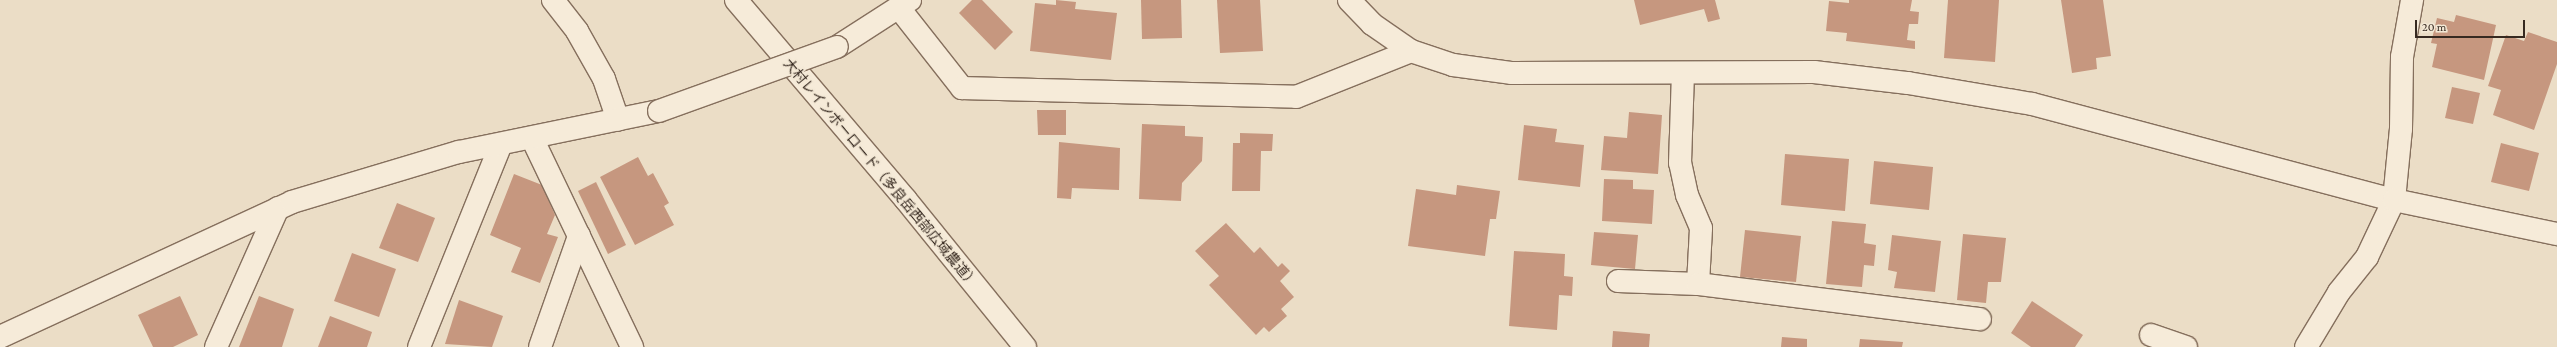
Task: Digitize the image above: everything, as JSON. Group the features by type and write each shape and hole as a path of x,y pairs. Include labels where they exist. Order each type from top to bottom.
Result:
{"street":[{"path":"553,0 577,30 604,79 618,120"},
{"name":"大村レインボーロード（多良岳西部広域農道）","path":"736,0 906,200 1025,347"},
{"path":"1349,0 1372,24 1411,51 1453,65 1512,73 1683,74 1814,72 2032,104 2394,200 2557,234"},
{"path":"2306,347 2339,292 2367,257 2394,200 2401,129 2402,57 2412,0"},
{"path":"0,337 278,208 459,152 658,111 837,47 904,4 962,88 1296,97 1411,51"},
{"path":"1683,74 1680,163 1688,195 1701,228 1698,284"},
{"path":"532,138 632,347"},
{"path":"419,347 501,144"},
{"path":"216,347 278,208"},
{"path":"540,347 579,236"},
{"path":"1618,281 1698,284 1980,319"},
{"path":"2150,335 2186,347"}],"building":[{"path":"972,0 982,0 1013,32 995,50 959,13"},
{"path":"1056,0 1076,2 1075,9 1117,13 1111,60 1030,51 1035,3 1056,5"},
{"path":"1141,0 1181,0 1182,38 1142,39"},
{"path":"1217,0 1260,0 1263,51 1220,53"},
{"path":"1634,0 1715,0 1720,19 1708,22 1704,9 1640,25"},
{"path":"1849,0 1912,0 1910,11 1919,12 1918,24 1909,24 1907,40 1915,41 1915,49 1846,41 1847,33 1826,31 1829,1 1849,3"},
{"path":"1948,0 1999,0 1995,62 1944,58"},
{"path":"2061,0 2103,0 2111,56 2096,58 2097,69 2072,73"},
{"path":"2456,15 2496,25 2484,80 2432,67 2437,44 2431,43 2437,18 2454,22"},
{"path":"2528,32 2557,42 2557,64 2534,130 2493,115 2501,90 2488,86 2506,35 2524,41"},
{"path":"2452,87 2480,93 2473,124 2445,118"},
{"path":"1037,110 1066,110 1066,135 1038,135"},
{"path":"1629,112 1662,115 1658,174 1601,170 1604,136 1627,138"},
{"path":"1142,124 1185,126 1185,136 1203,137 1202,161 1182,183 1181,201 1139,199"},
{"path":"1524,125 1557,129 1555,142 1584,145 1580,187 1518,180"},
{"path":"1240,133 1273,134 1272,151 1261,151 1260,191 1232,191 1233,143 1240,143"},
{"path":"1059,142 1120,148 1119,190 1072,188 1071,199 1057,198"},
{"path":"2501,143 2539,153 2529,191 2491,182"},
{"path":"1785,154 1849,159 1845,211 1781,205"},
{"path":"638,157 648,176 653,173 669,203 664,206 674,225 635,245 600,177"},
{"path":"1874,161 1933,167 1929,210 1870,204"},
{"path":"514,174 542,185 555,215 547,234 558,237 540,283 511,272 521,248 490,235"},
{"path":"1604,179 1633,180 1633,189 1654,190 1652,224 1602,221"},
{"path":"596,182 626,245 608,254 578,191"},
{"path":"1457,185 1500,191 1496,219 1490,219 1485,256 1408,246 1416,189 1456,195"},
{"path":"397,203 435,218 418,262 379,248"},
{"path":"1832,221 1866,224 1864,243 1876,245 1874,266 1864,265 1862,287 1826,284"},
{"path":"1226,223 1254,253 1260,247 1278,267 1282,263 1290,271 1280,281 1294,297 1281,309 1287,316 1269,332 1264,327 1256,335 1209,285 1219,276 1195,251"},
{"path":"1745,230 1801,236 1796,282 1740,277"},
{"path":"1594,232 1638,235 1635,269 1591,265"},
{"path":"1963,234 2006,238 2001,282 1988,282 1986,303 1957,300"},
{"path":"1892,235 1941,241 1935,292 1894,288 1897,272 1888,270"},
{"path":"1514,251 1565,254 1564,276 1573,277 1572,296 1559,295 1557,330 1509,326"},
{"path":"352,253 396,269 379,317 334,301"},
{"path":"180,296 198,335 173,347 153,347 138,315"},
{"path":"259,296 294,309 282,347 239,347"},
{"path":"459,300 503,316 492,347 445,344"},
{"path":"2032,301 2083,335 2075,347 2031,347 2011,333"},
{"path":"330,316 372,332 367,347 318,347"},
{"path":"1613,331 1650,334 1649,347 1612,347"},
{"path":"1782,337 1807,339 1807,347 1781,347"},
{"path":"1860,339 1903,342 1902,347 1859,347"}]}
